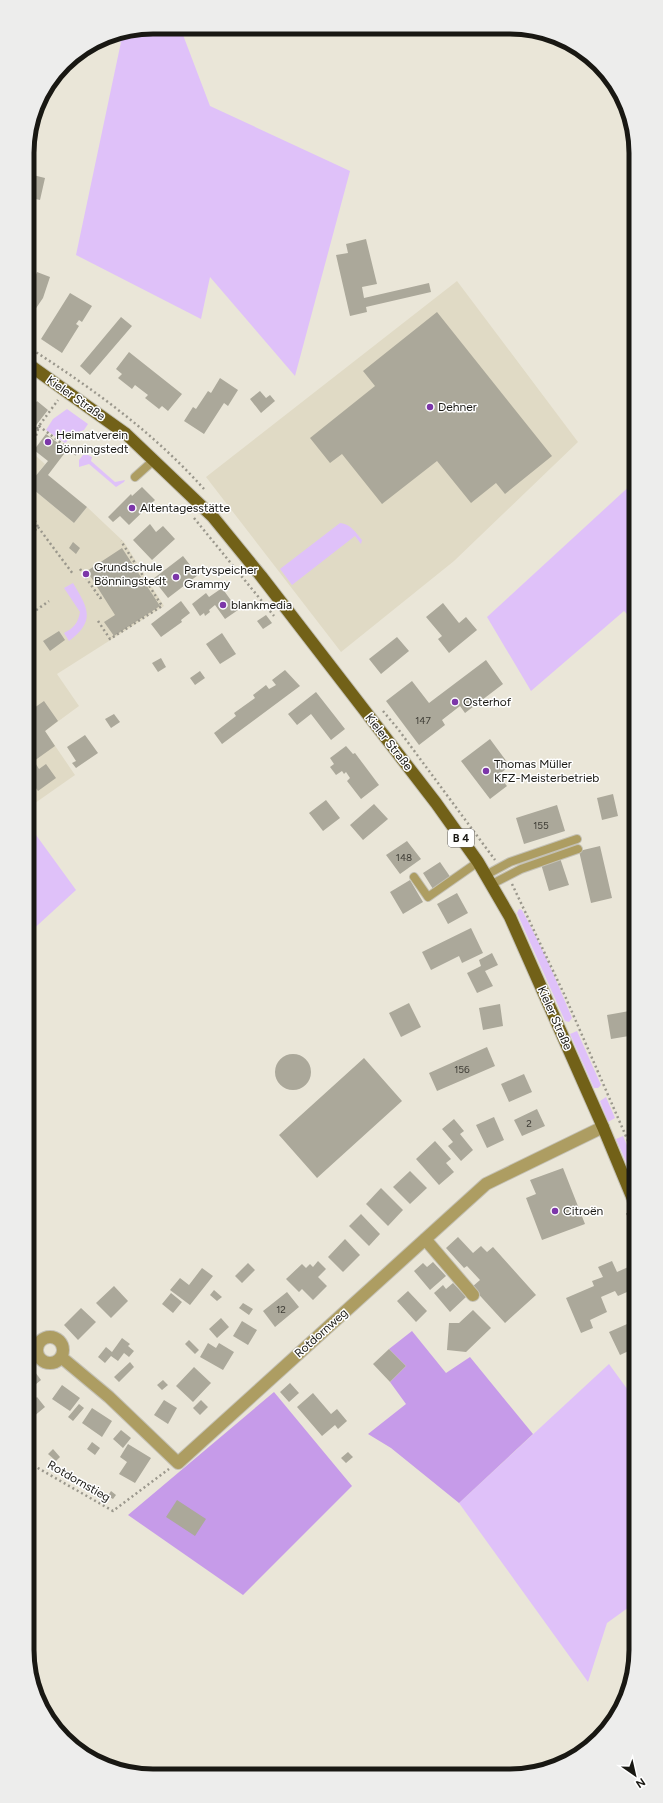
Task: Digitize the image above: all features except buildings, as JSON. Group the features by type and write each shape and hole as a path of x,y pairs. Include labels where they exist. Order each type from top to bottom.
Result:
{"main road":[{"name":"Kieler Straße","path":"34,368 126,434 213,517 436,803 489,880 528,956 603,1127 629,1202"}],"street":[{"name":"Rotdornweg","path":"178,1463 486,1184 603,1127"},
{"path":"425,1239 473,1295"},
{"path":"61,1357 109,1397 178,1463"}],"lane":[{"path":"135,477 154,460"},
{"path":"489,880 510,862 577,839"},
{"path":"489,880 578,849"},
{"path":"414,877 428,897 478,862"}],"path":[{"path":"34,351 74,377"},
{"path":"34,433 59,398"},
{"path":"39,426 78,456"},
{"path":"34,442 39,426"},
{"path":"194,517 276,618"},
{"path":"34,519 38,527 73,574"},
{"path":"34,531 38,527"},
{"path":"98,621 110,639 162,606 121,541"},
{"path":"80,569 100,598 103,597"},
{"path":"34,612 49,601"},
{"name":"Rotdornstieg","path":"34,1465 113,1511 178,1463"}],"shaded area":[{"path":"145,34 183,34 210,106 350,171 295,376 210,277 201,319 76,255 121,42 116,40"},
{"path":"457,281 578,442 454,561 341,652 206,477"},
{"path":"67,409 88,424 84,430 78,432 65,443 46,430 53,419"},
{"path":"34,454 45,464 34,478"},
{"path":"83,455 92,457 91,461 115,482 125,480 124,482 116,487 89,464 79,467 79,460"},
{"path":"629,487 629,616 624,611 531,691 487,617"},
{"name":"Grundschule Bönningstedt","path":"34,490 74,523 87,507 124,542 164,606 57,674 79,706 45,731 75,775 34,804"},
{"path":"340,523 347,525 352,529 362,540 361,544 355,536 292,585 280,569"},
{"path":"73,583 82,600 87,614 83,627 78,634 69,641 64,633 75,625 80,612 64,588"},
{"path":"34,832 76,890 34,928"},
{"path":"519,909 522,910 529,923 555,977 572,1018 569,1022 565,1021 517,913"},
{"path":"577,1031 601,1085 598,1088 594,1088 570,1034"},
{"path":"606,1097 615,1118 608,1122 600,1101"},
{"path":"623,1136 629,1150 629,1169 616,1139"},
{"path":"412,1331 446,1373 470,1357 533,1434 459,1503 391,1448 368,1434 406,1404 390,1382 406,1366 389,1349"},
{"path":"609,1364 629,1392 629,1607 607,1623 588,1682 459,1503"},
{"path":"274,1392 352,1486 243,1595 128,1515"}],"place":[{"name":"Dehner","path":"430,407"},
{"name":"Heimatverein Bönningstedt","path":"48,442"},
{"name":"Altentagesstätte","path":"132,508"},
{"name":"Grundschule Bönningstedt","path":"86,574"},
{"name":"Partyspeicher Grammy","path":"176,577"},
{"name":"blankmedia","path":"223,605"},
{"name":"Osterhof","path":"455,702"},
{"name":"Thomas Müller KFZ-Meisterbetrieb","path":"486,771"},
{"name":"Citroën","path":"555,1211"}]}
